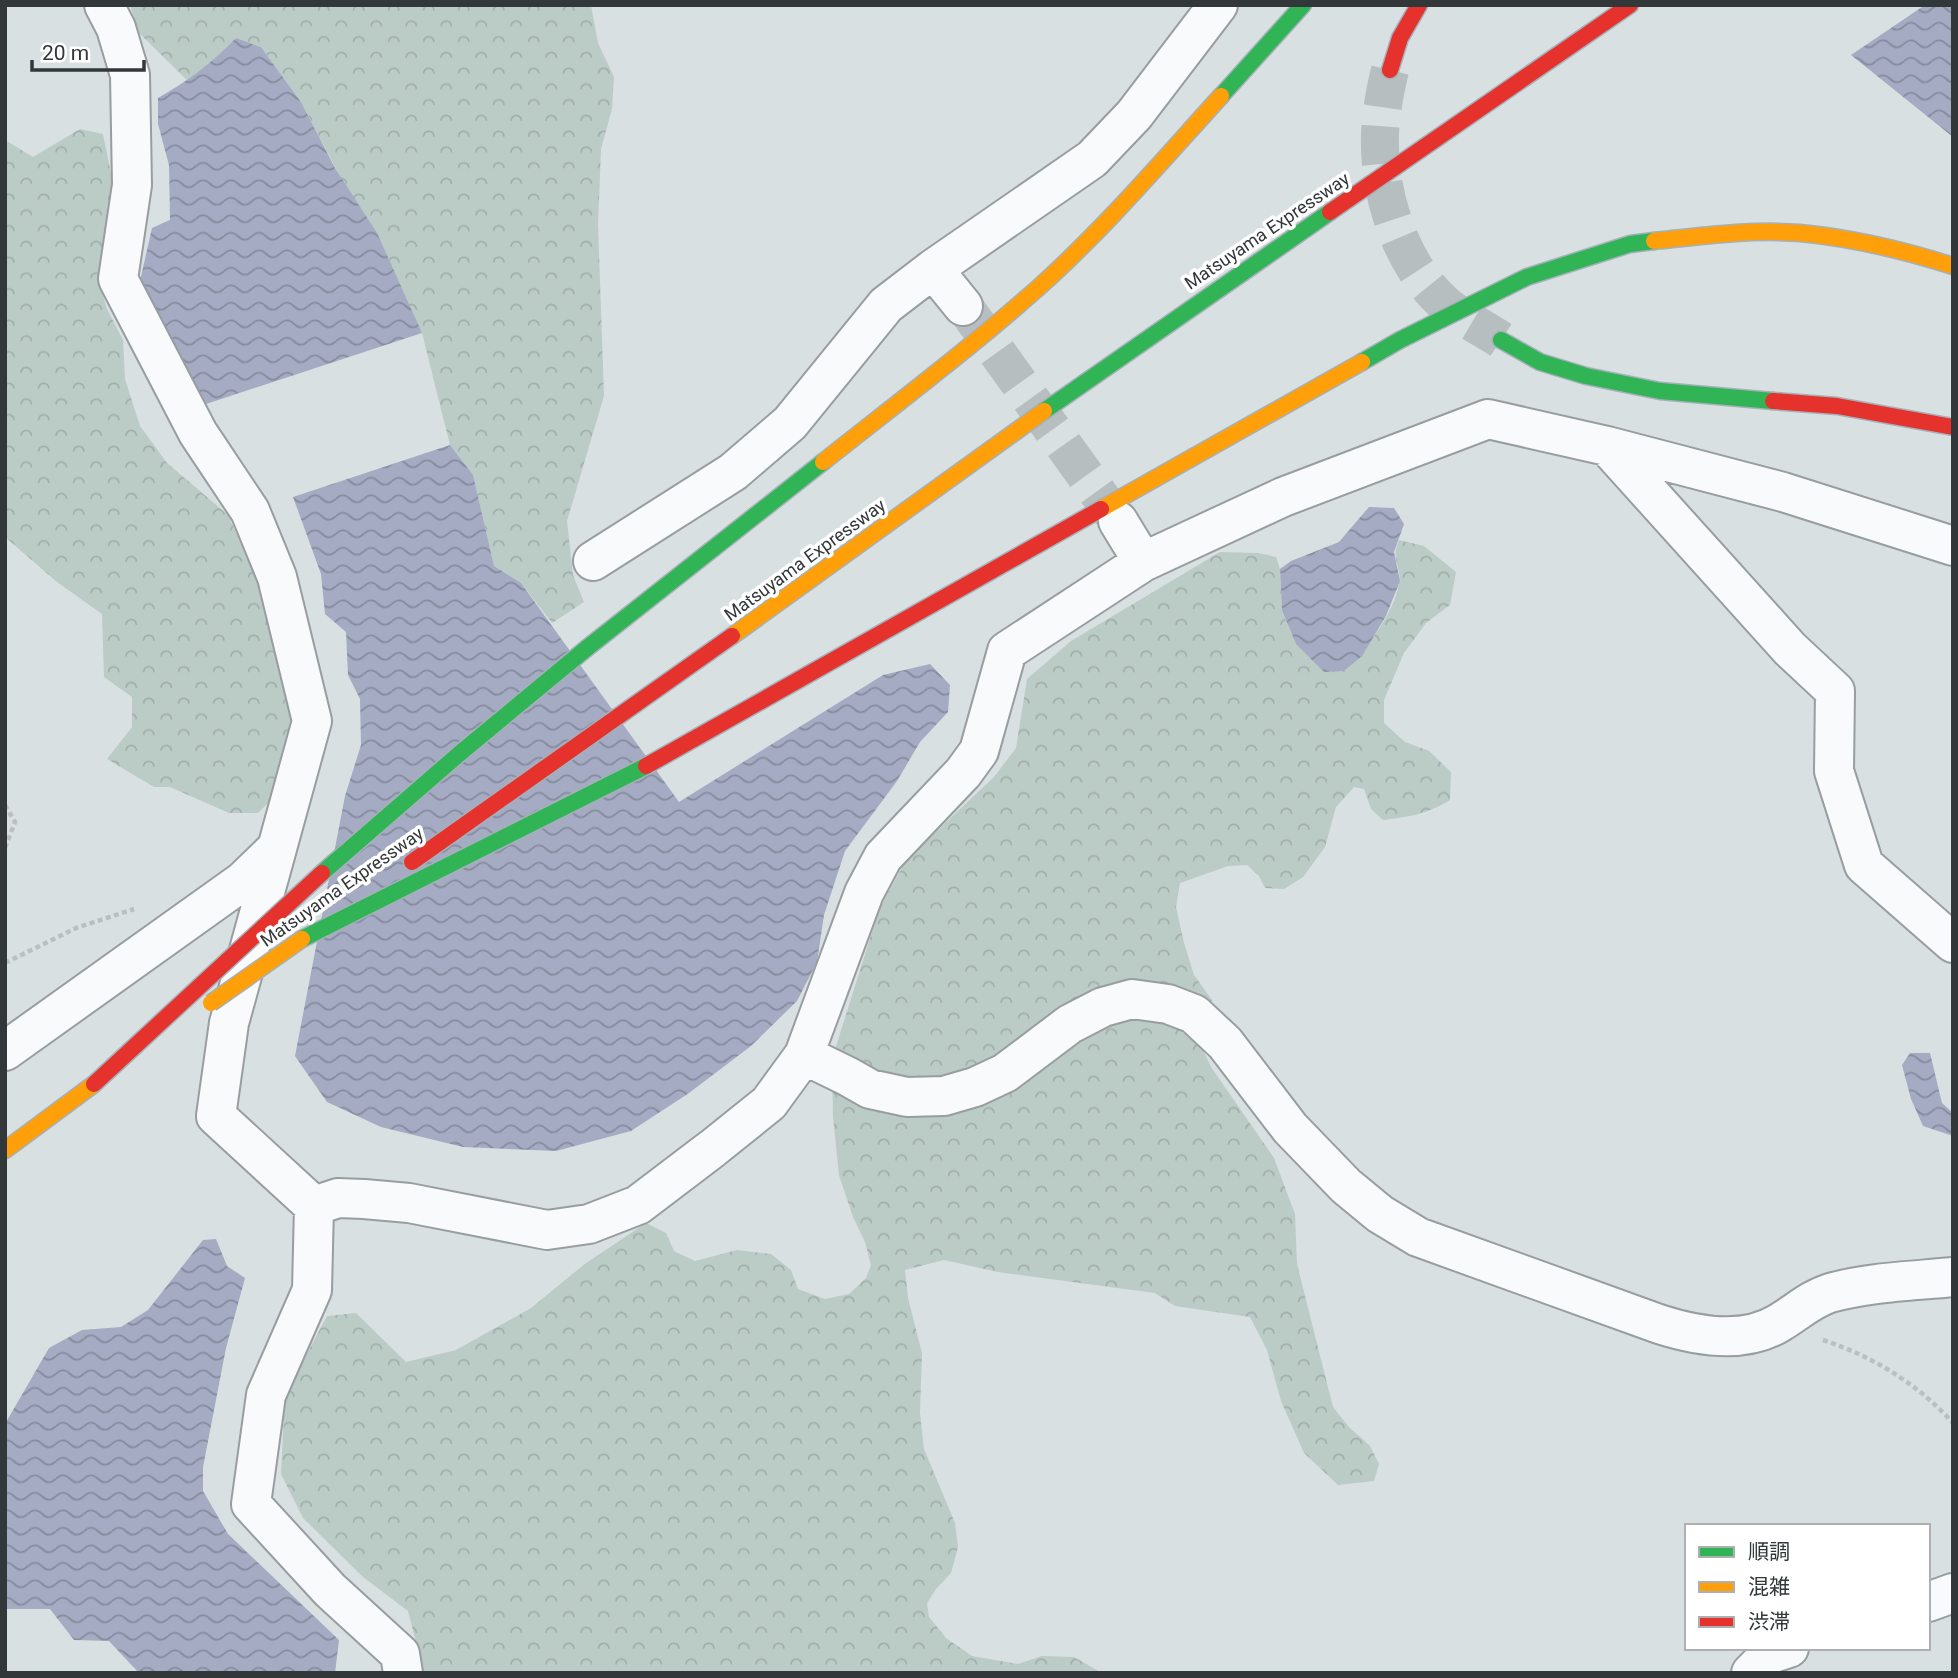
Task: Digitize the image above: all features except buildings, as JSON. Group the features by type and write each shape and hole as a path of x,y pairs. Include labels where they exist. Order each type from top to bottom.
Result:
{"highway":[{"path":"94,1084 309,884 459,754 587,648 976,341 1039,287 1103,226 1303,5"},
{"path":"1390,70 1400,38 1419,5"},
{"name":"Matsuyama Expressway","path":"5,1150 94,1084 639,703 1120,356 1630,5"},
{"path":"302,939 670,754 1400,340 1527,278 1630,244 1716,234 1798,233 1895,248 1953,266"},
{"path":"1501,340 1540,362 1586,376 1660,391 1837,407 1953,427"}],"street":[{"path":"104,5 116,28 130,75 132,185 118,279 198,433 250,511 277,577 312,721 229,1023 216,1116 314,1206 312,1290 266,1395 251,1504 330,1590 400,1654 403,1673"},
{"path":"593,561 733,472 790,423 886,305 933,269 1092,159 1134,115 1218,5"},
{"path":"933,269 964,306"},
{"path":"314,1206 338,1198 409,1203 547,1230 589,1224 638,1205 769,1103 804,1055 863,893 883,856 963,774 979,751 1007,651 1143,562 1283,498 1488,419 1607,446 1783,492 1953,546"},
{"path":"1607,446 1790,649 1835,691 1834,771 1864,864 1953,943"},
{"path":"1118,520 1143,562"},
{"path":"5,1051 243,881 275,850"},
{"path":"804,1055 870,1090 907,1097 944,1096 975,1087 1005,1073 1070,1024 1103,1007 1132,999 1168,1004 1194,1014 1225,1043 1290,1128 1346,1186 1380,1214 1418,1237 1693,1335 1754,1333 1777,1324 1828,1293 1953,1277"},
{"path":"1930,1601 1953,1593"},
{"path":"1751,1673 1770,1654 1783,1650"}],"path":[{"path":"5,805 15,822 5,848"},
{"path":"1777,1324 1852,1349 1891,1371 1935,1402 1953,1423"}],"green space":[{"path":"130,5 591,5 598,43 614,77 612,109 601,149 598,225 604,396 567,521 573,575 584,602 552,623 521,583 494,566 473,476 450,445 422,333 301,102 261,47 236,38 213,62 188,81 139,33"},
{"path":"80,129 103,134 114,188 100,286 107,309 123,340 125,379 140,426 167,463 228,515 260,586 292,723 269,802 258,813 229,813 170,787 154,787 107,759 132,727 132,697 104,677 102,614 57,582 5,537 5,140 33,157"},
{"path":"1399,540 1424,546 1456,572 1450,605 1426,623 1404,653 1384,700 1384,723 1405,742 1429,751 1451,772 1450,800 1418,814 1383,820 1371,809 1364,789 1354,787 1336,807 1325,847 1303,877 1284,889 1265,888 1259,876 1247,865 1228,866 1180,883 1176,907 1194,975 1212,1000 1196,1035 1211,1067 1274,1158 1295,1214 1297,1264 1333,1407 1349,1427 1370,1446 1379,1464 1374,1481 1338,1485 1304,1453 1281,1401 1267,1350 1250,1317 1175,1306 1155,1293 998,1272 944,1260 905,1270 908,1298 922,1353 920,1413 924,1449 955,1523 958,1547 951,1573 927,1603 929,1617 946,1638 972,1656 1018,1664 1042,1656 1074,1657 1102,1673 424,1673 408,1611 363,1577 303,1518 281,1474 285,1395 327,1316 356,1313 406,1362 456,1350 531,1308 586,1263 646,1223 666,1233 674,1251 695,1261 737,1250 771,1254 791,1270 798,1289 825,1299 849,1294 866,1278 871,1265 839,1175 833,1117 832,1059 879,910 906,860 994,777 1016,748 1027,679 1071,641 1220,552 1258,553 1276,557 1280,569 1282,612 1296,644 1344,671 1370,642 1392,606 1399,583 1396,553"}],"water":[{"path":"1925,5 1953,5 1953,137 1851,55"},
{"path":"236,38 261,47 301,102 335,168 377,233 422,333 206,404 140,281 152,228 170,220 169,165 158,124 158,98 199,71"},
{"path":"450,445 473,475 494,566 521,583 679,802 883,675 930,664 950,685 948,712 920,742 897,781 845,851 824,915 817,962 797,1001 751,1046 689,1093 631,1131 556,1151 463,1147 381,1127 327,1102 295,1056 345,796 361,745 360,699 348,675 346,632 325,614 321,574 293,497"},
{"path":"1369,507 1394,508 1404,524 1394,552 1400,581 1386,616 1362,656 1344,671 1324,672 1296,644 1282,611 1280,569 1291,561 1339,542"},
{"path":"1910,1053 1930,1053 1942,1103 1953,1113 1953,1136 1923,1126 1911,1099 1902,1065"},
{"path":"216,1239 227,1266 245,1278 226,1348 203,1467 203,1491 228,1534 339,1640 335,1673 139,1673 109,1641 74,1640 50,1609 5,1609 5,1424 49,1348 82,1330 121,1327 148,1310 203,1240"}],"tunnel":[{"path":"1390,70 1381,118 1380,157 1388,203 1404,249 1430,289 1446,305 1501,340"},
{"path":"964,306 1118,521"}],"traffic: fast":[{"path":"1221,96 1303,5"},
{"path":"1044,411 1330,212"},
{"path":"1362,362 1400,340 1527,277 1630,244 1654,241"},
{"path":"1501,340 1540,362 1586,376 1660,391 1773,401"},
{"path":"587,648 823,462"},
{"path":"322,873 587,648"},
{"path":"302,939 646,766"}],"traffic: slow":[{"path":"823,462 959,355 1062,266 1109,219 1221,96"},
{"path":"1654,241 1745,232 1800,233 1877,245 1953,266"},
{"path":"1101,509 1362,362"},
{"path":"732,636 1044,411"},
{"path":"211,1003 302,939"},
{"path":"5,1150 94,1084"}],"traffic: jam":[{"path":"1390,70 1400,38 1419,5"},
{"path":"1330,212 1630,5"},
{"path":"1773,401 1837,406 1953,427"},
{"path":"646,766 1101,509"},
{"path":"412,862 732,636"},
{"path":"94,1084 322,873"}]}
